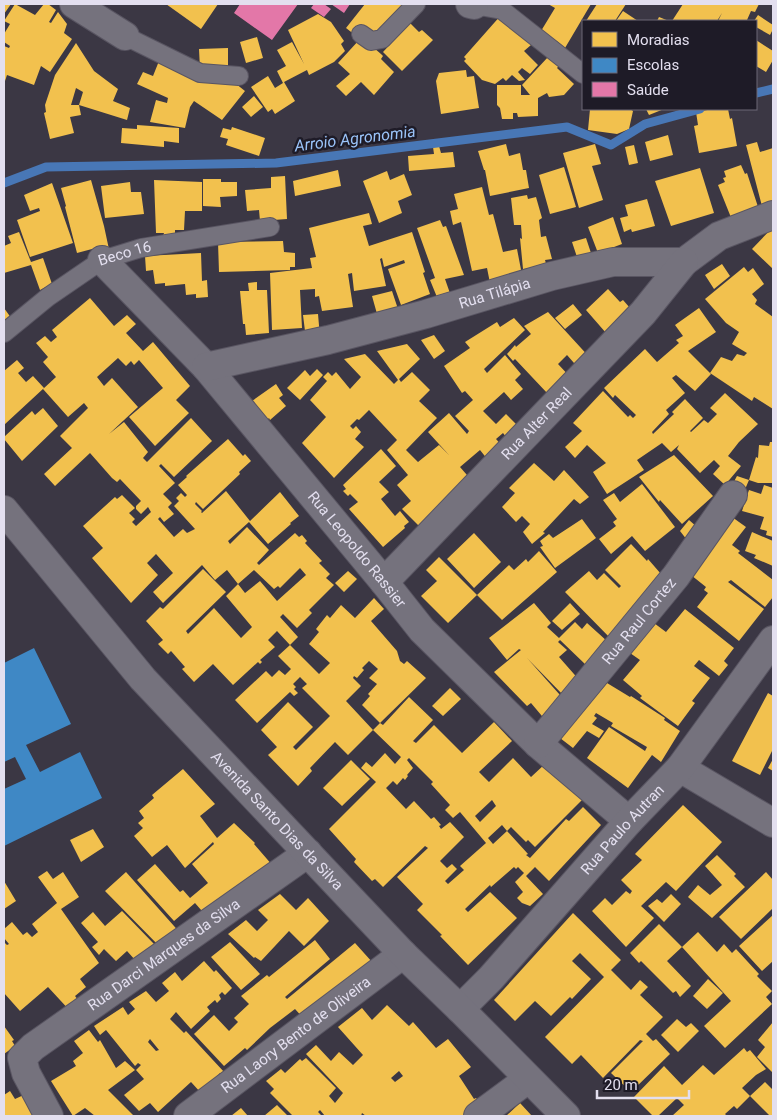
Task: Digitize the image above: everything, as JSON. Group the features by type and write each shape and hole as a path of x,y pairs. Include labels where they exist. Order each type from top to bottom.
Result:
{"street":[{"path":"74,4 125,36"},
{"path":"684,262 719,236 773,215"},
{"name":"Rua Leopoldo Rassier","path":"102,260 206,367 422,630 538,744 629,821"},
{"name":"Rua Tilápia","path":"206,367 328,340 426,314 552,276 613,262 684,262"},
{"name":"Rua Alter Real","path":"384,582 643,312 684,262"},
{"name":"Rua Raul Cortez","path":"538,744 671,583 733,495"},
{"name":"Avenida Santo Dias da Silva","path":"4,510 143,679 403,954 566,1116"},
{"name":"Rua Paulo Autran","path":"460,1009 491,978 629,821 680,768 773,640"},
{"path":"680,768 773,823"},
{"name":"Rua Darci Marques da Silva","path":"49,1116 26,1073 22,1058 33,1047 308,853"},
{"name":"Rua Laory Bento de Oliveira","path":"188,1116 403,954"},
{"path":"478,1116 528,1079"}],"lane":[{"path":"361,34 371,41 382,39 416,4"},
{"path":"472,4 502,10 582,73"},
{"path":"125,36 200,73 238,76"},
{"name":"Beco 16","path":"4,333 48,297 102,260 141,248 270,227"}],"building: Moradias":[{"path":"4,4 11,4 4,14"},
{"path":"15,4 35,15 44,4 48,4 56,10 49,22 51,23 58,12 67,24 64,33 72,39 50,72 41,66 34,85 7,75 4,84 4,46 9,48 10,46 4,42 4,34 10,24 4,21"},
{"path":"166,4 218,4 201,29"},
{"path":"365,4 402,5 375,38 355,35 346,28"},
{"path":"548,4 591,4 565,48 541,31 555,8"},
{"path":"597,4 626,4 616,20 587,20"},
{"path":"683,4 759,4 755,12 751,11 747,20 718,20 722,13 718,20 673,20"},
{"path":"623,11 636,20 617,20"},
{"path":"318,14 331,22 344,41 341,44 345,51 334,62 309,75 307,70 284,82 295,101 275,114 272,109 268,112 251,87 268,76 275,88 283,83 277,71 286,66 277,50 292,42 304,64 288,30"},
{"path":"502,14 505,20 531,45 524,51 538,65 530,74 522,68 518,72 525,80 519,81 512,75 506,81 503,78 495,84 482,80 464,61 466,59 464,57"},
{"path":"758,15 773,25 770,35 757,28 757,20 755,20"},
{"path":"410,23 419,32 422,30 433,40 402,71 383,52"},
{"path":"257,37 263,58 246,63 240,42"},
{"path":"360,39 372,50 374,48 381,54 383,56 381,59 394,72 374,95 361,82 346,96 336,86 350,74 338,63"},
{"path":"757,41 773,51 773,60 766,72 757,67"},
{"path":"76,43 94,71 118,89 113,101 130,108 127,120 79,105 81,115 70,117 74,133 50,139 44,113 46,112 45,105 55,75","holes":["76,88 83,92 79,105 71,105"]},
{"path":"228,48 228,68 200,69 199,49"},
{"path":"548,57 563,61 557,68 574,84 564,95 549,97 547,93 538,98 538,116 518,117 517,113 513,113 513,119 502,119 500,108 497,105 497,85 521,85 521,95 530,95 522,85"},
{"path":"159,61 226,76 245,91 222,120 194,101 190,107 185,128 150,122 156,100 167,103 168,98 137,84 143,72 153,76"},
{"path":"466,70 467,77 474,76 479,108 441,114 436,81 439,73"},
{"path":"254,96 263,107 251,117 242,107"},
{"path":"590,110 633,111 629,129 617,134 588,130"},
{"path":"646,110 662,110 649,115"},
{"path":"728,110 730,119 732,118 737,146 699,153 694,126 698,125 696,112"},
{"path":"137,125 179,128 179,143 164,141 164,147 121,143 122,128 137,129"},
{"path":"232,127 265,138 259,156 226,145 228,139 220,137 223,128 231,130"},
{"path":"668,135 673,155 650,161 645,142"},
{"path":"757,142 760,152 773,148 773,208 763,210 746,145"},
{"path":"506,144 509,156 520,153 523,170 526,170 529,188 490,196 485,170 478,151"},
{"path":"595,144 601,164 592,166 603,200 579,208 563,153"},
{"path":"634,145 638,163 629,165 625,147"},
{"path":"439,146 441,153 453,152 455,167 409,171 408,156 434,154 433,147"},
{"path":"741,165 745,174 747,173 759,210 732,220 718,185 725,182 723,178 726,177 724,171"},
{"path":"564,167 576,207 550,214 539,175"},
{"path":"700,168 714,213 671,226 655,181"},
{"path":"338,170 341,186 295,196 293,181"},
{"path":"387,171 390,180 404,174 412,195 398,201 402,213 379,223 363,181"},
{"path":"285,176 287,219 260,221 259,210 247,211 245,190 271,188 271,177"},
{"path":"203,179 221,179 221,182 237,182 237,196 220,197 221,207 203,206"},
{"path":"91,180 110,254 94,260 92,249 77,253 61,188"},
{"path":"154,180 202,182 202,211 185,211 184,230 175,230 175,235 163,236 164,233 156,233"},
{"path":"130,182 131,192 141,192 144,214 105,218 101,186"},
{"path":"52,183 73,243 30,257 17,220 40,211 39,208 30,211 24,195"},
{"path":"482,187 489,215 493,214 503,252 517,249 523,280 491,288 487,268 472,271 461,222 453,225 450,211 458,209 454,194"},
{"path":"527,195 528,199 536,197 542,218 539,220 541,237 546,236 552,259 545,260 547,267 523,269 520,238 522,239 521,225 514,225 511,198"},
{"path":"647,199 655,226 632,232 631,229 624,232 620,218 628,216 625,205"},
{"path":"369,213 372,224 363,226 369,246 412,232 430,294 401,305 388,269 405,263 404,260 384,267 382,258 380,259 386,286 354,291 352,273 348,274 353,307 322,311 319,296 315,297 315,289 300,290 302,328 272,330 270,273 312,268 310,258 316,257 309,228"},
{"path":"613,217 622,244 598,253 588,227"},
{"path":"440,220 443,227 446,226 464,275 445,279 452,299 439,302 430,280 435,278 417,228"},
{"path":"773,227 773,269 752,249"},
{"path":"19,232 31,262 43,258 52,284 40,290 31,265 4,273 4,246 11,243 8,236"},
{"path":"586,238 593,259 579,263 572,242"},
{"path":"283,241 284,252 295,253 295,267 290,267 290,270 219,272 218,242"},
{"path":"201,253 202,281 207,280 208,297 196,298 196,294 186,295 185,284 165,286 165,283 155,284 153,270 146,271 145,256"},
{"path":"722,264 730,276 714,289 705,275"},
{"path":"744,267 748,272 753,268 764,284 752,294 757,300 755,304 773,317 773,409 754,397 752,401 710,373 721,357 732,361 737,354 744,356 747,353 732,344 739,332 726,323 705,299"},
{"path":"257,282 257,290 267,290 269,333 246,335 240,291 249,291 248,283"},
{"path":"608,289 620,302 623,300 637,316 613,341 586,310"},
{"path":"392,291 400,315 379,321 372,296"},
{"path":"90,298 114,326 127,315 136,324 126,333 143,351 153,342 190,386 176,400 189,413 155,446 129,417 163,388 139,360 134,365 131,361 126,366 118,358 97,377 104,386 112,378 138,407 109,434 124,422 148,452 143,458 147,462 191,418 212,441 174,477 161,464 159,466 175,483 163,494 172,503 168,507 174,514 164,522 160,517 158,519 174,537 183,529 187,533 195,529 174,506 179,501 176,498 181,493 185,497 187,495 178,485 228,439 243,456 245,454 251,461 203,509 196,502 195,504 201,512 226,491 250,521 280,492 299,516 291,524 268,544 249,522 228,541 230,544 247,527 269,550 257,563 259,565 295,533 299,537 302,535 307,541 305,543 322,561 319,563 330,574 326,578 334,585 309,610 312,613 297,628 283,614 280,617 298,637 290,645 277,631 268,640 275,647 260,660 262,662 260,664 258,662 233,685 213,664 194,682 182,669 185,667 171,651 168,654 158,644 163,640 146,621 160,607 163,609 203,569 226,592 186,631 188,634 214,608 241,638 252,627 226,596 238,584 227,570 215,580 202,565 163,603 153,592 173,573 156,554 147,563 158,575 131,603 92,558 103,548 83,526 115,497 117,499 122,495 135,508 129,513 135,519 132,522 136,526 151,512 148,507 141,514 136,509 136,506 141,501 120,479 117,482 112,478 90,453 55,486 44,474 72,448 60,436 88,408 84,403 68,417 43,389 56,377 43,362 48,357 36,343 45,336 51,342 57,337 52,330","holes":["300,568 306,575 277,601 260,581 245,593 238,584 254,570 274,589 278,586 280,588"]},
{"path":"573,304 582,315 565,329 555,318"},
{"path":"4,308 14,322 4,329"},
{"path":"699,308 716,332 688,351 711,374 695,391 676,375 672,378 685,393 666,410 669,414 652,432 653,434 674,414 672,412 685,399 703,418 690,431 704,420 708,423 717,414 710,408 725,393 758,424 739,442 728,456 741,466 725,485 713,474 720,466 714,460 700,473 677,449 679,445 671,452 662,443 637,460 644,470 607,494 593,472 606,463 587,445 575,458 565,447 582,431 573,423 603,391 628,417 630,415 633,418 636,415 615,395 613,398 604,388 645,349 657,362 679,343 676,340 683,336 675,325"},
{"path":"548,312 592,360 581,371 567,355 558,364 572,379 562,389 556,383 548,394 515,359 513,361 507,354 515,345 516,347 531,334 524,326"},
{"path":"318,314 320,337 306,339 303,315"},
{"path":"514,318 525,330 484,369 487,373 505,355 521,374 515,380 523,389 511,400 504,392 483,411 496,424 506,414 522,430 510,442 503,433 496,439 503,447 488,460 480,450 460,467 473,482 449,496 428,516 434,523 425,532 402,509 411,501 397,485 408,475 387,450 397,440 369,410 350,426 353,429 356,426 361,432 355,439 364,447 334,478 302,443 326,417 310,400 327,381 323,377 328,372 332,376 336,372 350,389 361,377 344,359 365,354 394,384 398,380 377,351 407,344 420,359 399,379 401,382 412,372 430,390 419,401 437,418 406,450 418,462 439,445 449,455 428,432 449,413 467,434 469,431 455,416 473,400 465,391 462,393 444,366 470,348 465,342 497,322 500,327"},
{"path":"434,335 445,351 434,359 421,340"},
{"path":"17,360 24,368 18,373 26,382 33,376 44,388 4,425 4,371"},
{"path":"317,369 323,375 300,400 287,388 305,370 310,376"},
{"path":"276,384 283,395 279,398 286,406 270,420 269,418 267,420 252,401"},
{"path":"43,408 58,426 22,461 4,437 32,411 35,415"},
{"path":"770,442 773,442 773,483 758,483 749,480 756,457 758,458 759,445 769,446"},
{"path":"381,449 396,466 379,482 389,492 381,499 395,516 400,511 409,522 404,526 405,528 383,547 349,509 358,502 350,494 348,496 343,491 346,489 343,485"},
{"path":"674,455 713,496 682,524 660,500 659,502 639,477"},
{"path":"534,463 554,481 564,470 589,497 580,504 574,499 543,532 545,533 532,544 523,532 530,524 522,516 516,522 502,507 515,493 509,488"},
{"path":"737,476 749,480 743,494 730,489"},
{"path":"642,484 675,527 645,551 632,536 611,554 599,539 616,526 613,522 617,519 603,500 614,493 620,502"},
{"path":"764,485 773,488 773,537 766,535 767,531 760,529 764,517 742,511 749,490 761,494"},
{"path":"732,517 746,527 732,545 740,551 738,553 773,580 773,597 765,607 731,580 728,582 764,609 739,641 697,607 708,593 704,590 706,587 691,575"},
{"path":"582,519 596,538 555,568 540,547 543,546 540,541 549,534 553,538"},
{"path":"689,520 697,527 687,540 680,531"},
{"path":"752,532 773,541 773,566 754,558 756,555 745,551"},
{"path":"474,533 501,562 474,588 447,559"},
{"path":"631,544 661,574 614,642 565,592 589,571 597,580 604,573 619,588 621,586 605,570"},
{"path":"539,551 557,572 502,620 477,595 509,565 514,570 526,559 528,562"},
{"path":"439,557 477,595 448,623 421,596 437,581 426,570"},
{"path":"348,571 357,579 344,592 335,583"},
{"path":"374,598 384,609 371,621 397,651 400,661 404,664 407,661 426,678 380,723 362,705 370,696 368,694 377,684 369,678 378,669 369,661 362,668 364,670 357,678 354,676 353,678 361,686 346,701 373,730 348,755 335,742 310,768 312,771 298,786 268,755 277,747 261,730 288,702 313,727 293,747 296,750 330,716 302,688 307,684 300,677 293,684 296,687 294,689 298,693 294,696 290,692 257,723 235,700 266,671 272,677 279,670 285,675 291,669 278,656 290,645 319,674 330,663 309,644 319,632 316,629 327,615 330,618 341,605 355,618"},
{"path":"534,603 551,623 547,627 559,638 575,622 582,629 587,623 608,642 586,665 560,640 558,642 567,650 559,657 581,682 565,697 527,658 568,704 547,722 531,703 527,706 494,672 521,650 519,649 507,660 489,638"},
{"path":"570,603 580,614 562,630 552,621"},
{"path":"685,609 734,648 724,661 728,665 719,676 699,660 694,666 710,678 692,701 695,703 678,726 640,698 642,696 623,680 640,660 630,653 654,623 666,632"},
{"path":"607,683 665,718 664,720 680,731 661,762 652,755 628,788 587,758 609,727 645,751 647,747 611,726 613,723 596,713 594,716 597,718 592,724 604,731 599,738 587,731 573,748 560,738"},
{"path":"450,688 461,699 443,716 432,706"},
{"path":"768,693 773,696 773,749 760,775 732,761"},
{"path":"409,697 433,720 413,741 416,743 434,725 462,753 494,722 512,741 479,772 489,782 513,758 531,777 545,764 583,799 535,847 528,840 526,842 511,827 507,831 528,854 526,855 530,858 566,819 569,821 583,807 601,825 549,881 535,867 526,876 543,894 530,906 522,903 517,898 523,892 515,882 524,873 518,867 516,869 514,867 491,887 490,885 465,909 468,912 490,892 517,918 468,965 417,910 423,904 397,877 428,848 425,846 383,887 375,879 372,881 354,862 356,859 329,829 376,782 361,768 366,762 372,767 385,753 395,764 401,757 373,730 380,723 383,725","holes":["409,758 433,782 431,784 450,805 445,810 453,818 460,812 486,843 460,866 464,870 448,884 445,881 457,869 452,864 447,868 440,861 464,837 450,822 441,829 439,826 441,825 434,817 431,819 414,801 406,809 386,788 393,781 397,785 403,778 405,780 413,768 407,760","492,800 496,806 480,822 475,816","502,825 507,831 493,844 488,838"]},
{"path":"773,759 773,771 768,768"},
{"path":"351,760 370,779 342,806 323,788"},
{"path":"183,769 215,804 200,816 217,838 234,823 255,843 273,866 208,918 195,903 174,921 137,880 155,864 180,892 183,890 190,898 208,883 192,864 214,844 213,842 185,868 167,845 152,857 134,836 143,828 138,823 144,818 139,811 154,798 152,795"},
{"path":"683,805 722,842 676,891 666,882 641,906 654,918 626,947 592,911 605,898 612,905 626,891 630,894 632,891 621,880 642,860 635,854"},
{"path":"93,829 104,847 81,862 70,840"},
{"path":"717,855 736,874 734,876 745,887 712,918 688,897 698,885 710,895 722,885 705,866"},
{"path":"47,871 53,879 63,872 79,897 61,909 99,963 80,979 86,987 75,996 82,1005 72,1013 48,987 20,1011 4,993 4,942 7,945 9,944 4,938 4,929 12,922 23,935 27,932 32,937 38,932 32,924 57,903 38,877"},
{"path":"126,872 182,935 164,951 105,891"},
{"path":"766,872 773,880 773,908 741,939 719,917"},
{"path":"4,881 16,901 4,909"},
{"path":"280,894 296,910 308,898 329,921 304,946 289,931 261,961 254,958 228,934 246,920 257,931 268,920 258,910"},
{"path":"671,894 681,904 664,922 648,906 657,899 662,903"},
{"path":"122,911 154,944 136,961 127,951 116,961 104,949 99,955 92,947 98,942 81,923 93,912 105,926"},
{"path":"573,913 621,960 611,970 631,990 640,980 648,987 640,995 663,1017 646,1034 653,1041 656,1039 670,1054 631,1092 611,1073 643,1041 640,1040 603,1078 581,1055 572,1064 545,1037 604,977 580,953 572,961 591,979 572,999 570,997 551,1016 535,1001 515,1021 494,1000"},
{"path":"773,915 773,961 762,971 739,946"},
{"path":"659,924 682,947 667,961 691,986 680,997 676,991 673,993 641,961 639,963 630,953"},
{"path":"698,932 717,952 724,944 732,953 736,949 759,974 757,976 772,991 766,997 772,1004 725,1048 704,1026 731,1001 682,947"},
{"path":"315,940 330,959 285,997 287,999 355,943 373,963 305,1020 295,1009 270,1028 247,1050 245,1048 224,1066 194,1034 214,1015 229,1031 238,1022 234,1018 249,1004 241,996 267,975 269,977"},
{"path":"230,942 260,974 241,990 211,957"},
{"path":"204,961 214,972 216,970 232,988 225,995 222,992 219,995 221,999 217,1003 215,1000 207,1007 210,1011 191,1029 176,1012 170,1019 184,1033 186,1031 225,1073 223,1076 220,1073 201,1093 191,1082 158,1112 150,1103 139,1111 124,1095 144,1079 136,1070 141,1065 138,1063 135,1066 106,1030 100,1035 94,1026 123,1007 128,1015 135,1009 129,1002 146,991 156,1002 169,991 162,983 175,972 182,981","holes":["150,1039 159,1050 156,1051 148,1042"]},
{"path":"708,979 723,993 707,1009 693,996"},
{"path":"387,1005 409,1026 413,1022 436,1048 448,1039 471,1067 459,1076 474,1099 476,1098 480,1103 465,1116 366,1116 362,1113 361,1116 325,1116 320,1110 318,1112 322,1116 293,1116 270,1093 274,1089 266,1081 281,1069 285,1073 300,1059 302,1061 306,1058 336,1088 329,1096 335,1103 343,1093 306,1054 316,1045 331,1061 339,1052 353,1065 363,1055 338,1027 362,1008 372,1020","holes":["399,1071 403,1076 395,1082 391,1078"]},
{"path":"677,1019 686,1027 691,1023 699,1031 678,1052 661,1035"},
{"path":"773,1022 772,1072 757,1057 765,1047 758,1040"},
{"path":"4,1026 14,1040 12,1041 15,1046 4,1054"},
{"path":"89,1030 98,1042 100,1040 116,1068 125,1061 135,1070 108,1090 134,1116 95,1116 85,1108 73,1116 51,1081 76,1066 73,1061 83,1053 74,1041"},
{"path":"744,1048 747,1052 750,1050 766,1069 756,1075 742,1088 750,1096 737,1109 734,1106 725,1114 727,1116 672,1116 684,1105 677,1098 658,1116 653,1116 634,1097 664,1066 682,1085 703,1065 714,1075"},
{"path":"765,1082 773,1090 773,1116 770,1116 750,1096"},
{"path":"10,1091 15,1099 28,1093 39,1111 31,1116 4,1116 4,1095"},
{"path":"520,1103 532,1116 506,1116"},
{"path":"277,1105 288,1116 264,1116"},
{"path":"241,1108 248,1116 231,1116"}],"building: Escolas":[{"path":"34,648 71,724 26,745 40,772 80,752 102,798 4,846 4,789 26,779 15,757 4,762 4,663"}],"building: Saúde":[{"path":"240,4 298,4 272,40 234,13"},
{"path":"314,4 324,4 331,9 324,17 311,8"},
{"path":"331,4 350,4 344,13"}],"waterway":[{"name":"Arroio Agronomia","path":"757,93 773,89"},
{"name":"Arroio Agronomia","path":"4,183 46,167 276,163 567,127 611,145 645,124 696,110"}]}
